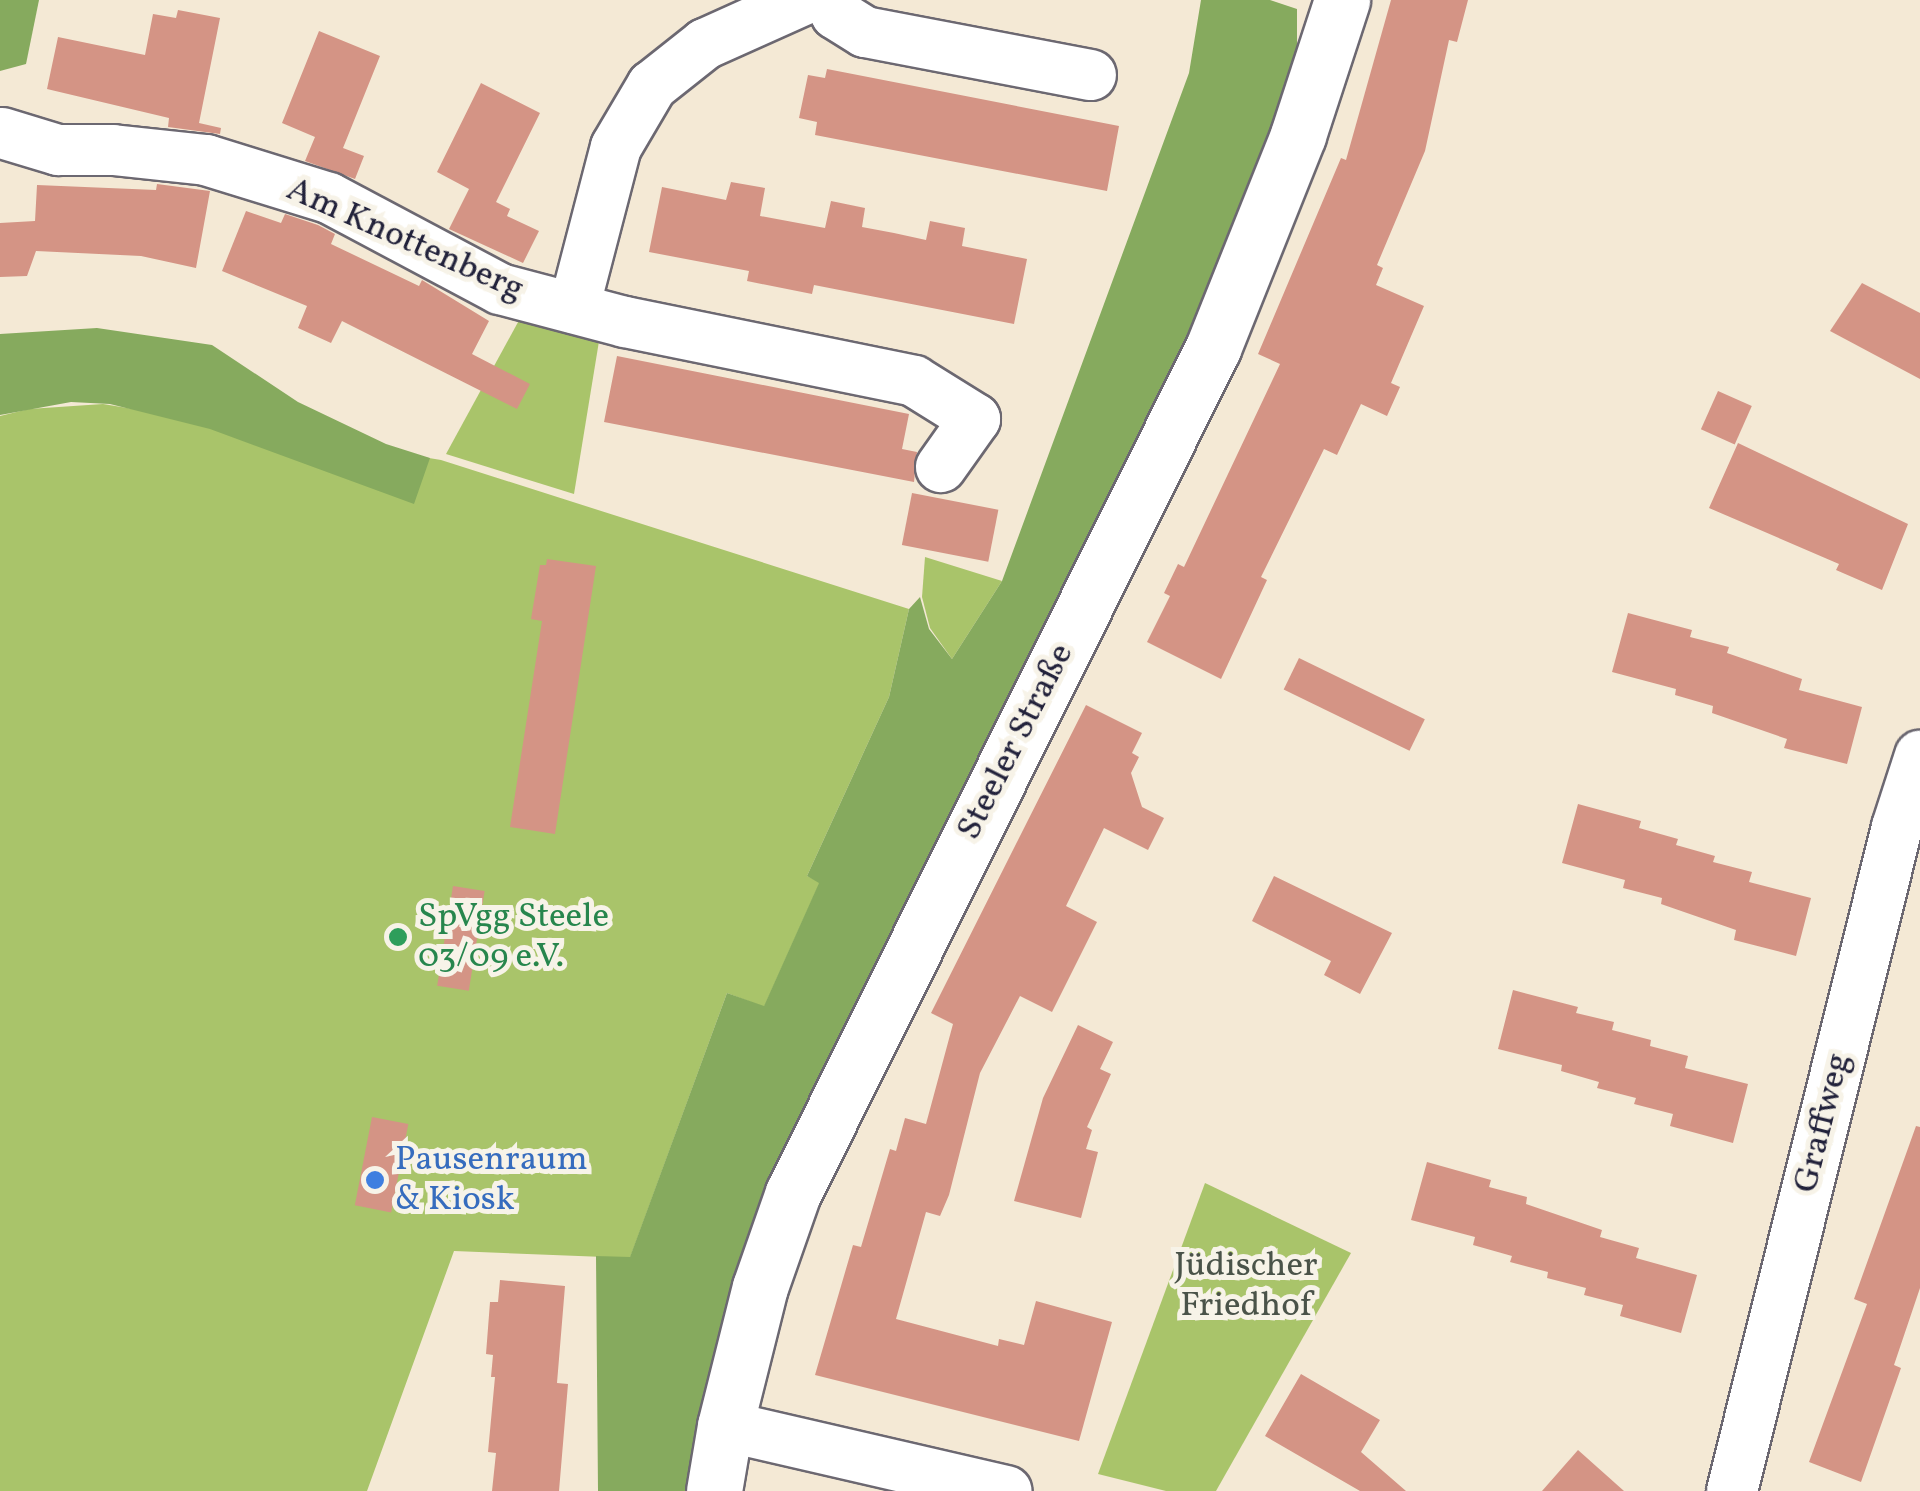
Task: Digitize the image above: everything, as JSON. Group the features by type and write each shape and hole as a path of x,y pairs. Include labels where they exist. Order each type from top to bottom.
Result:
{"main road":[{"name":"Steeler Straße","path":"714,1491 725,1426 760,1287 793,1193 1212,348 1298,135 1342,0"}],"street":[{"name":"Am Knottenberg","path":"574,308 616,146 652,86 705,44 803,0"},
{"path":"830,0 836,14 865,32 1091,76"},
{"name":"Am Knottenberg","path":"2,133 58,150 113,150 206,160 329,198 500,289 914,381 976,420 941,466"},
{"name":"Graffweg","path":"1732,1491 1897,826 1920,756"},
{"path":"725,1426 1007,1491"}],"green space":[{"path":"0,0 39,0 26,64 0,71"},
{"path":"1201,0 1270,0 1297,9 1297,135 843,1084 699,1491 598,1491 596,1256 630,1257 727,993 764,1006 819,883 807,876 889,697 909,609 920,597 929,629 952,659 1002,581 1189,73"},
{"path":"523,313 600,335 574,494 446,454"},
{"path":"97,328 212,345 298,402 386,444 430,458 414,504 210,429 110,404 71,402 0,415 0,334"},
{"name":"SpVgg Steele 03/09 e.V.","path":"103,404 441,460 909,609 889,697 807,876 820,882 764,1007 727,993 630,1258 454,1251 367,1491 0,1491 0,416 29,409"},
{"path":"925,557 1002,581 952,659 930,628 922,597"},
{"name":"Jüdischer Friedhof","path":"1205,1183 1351,1253 1216,1491 1166,1491 1098,1474"}],"building":[{"path":"1391,0 1468,0 1457,42 1449,40 1425,151 1377,265 1383,268 1376,285 1424,306 1391,383 1400,387 1387,416 1361,404 1337,455 1324,449 1261,577 1267,580 1221,679 1147,642 1170,596 1164,593 1178,564 1184,567 1280,364 1258,354 1341,158 1346,160"},
{"path":"178,10 220,18 199,123 221,128 220,134 168,127 169,118 47,89 58,37 145,55 153,14 176,18"},
{"path":"319,31 380,56 343,148 364,156 355,179 305,161 315,137 282,123"},
{"path":"827,69 1119,126 1107,191 815,135 817,122 799,118 808,75 825,78"},
{"path":"481,83 540,113 496,202 510,209 507,216 539,231 523,263 449,229 469,189 437,172"},
{"path":"731,182 765,188 760,216 825,228 831,201 865,208 862,227 926,240 930,221 965,228 962,246 1027,259 1014,324 814,285 812,294 747,281 749,271 649,252 662,187 726,200"},
{"path":"157,184 210,191 196,268 141,256 36,251 27,276 0,277 0,223 35,221 37,185 156,190"},
{"path":"246,211 281,223 285,214 318,225 335,234 331,244 419,286 422,280 489,321 472,354 530,384 517,409 342,321 331,343 298,328 307,306 222,271"},
{"path":"1862,283 1920,313 1920,379 1830,331"},
{"path":"617,356 909,414 902,449 917,452 914,482 604,422"},
{"path":"1718,391 1752,406 1735,444 1701,429"},
{"path":"1738,443 1908,524 1882,590 1836,570 1839,564 1709,508"},
{"path":"912,493 998,510 988,562 902,545"},
{"path":"547,559 596,566 555,834 510,827 542,621 531,619 540,565 546,565"},
{"path":"1628,613 1692,630 1690,637 1729,647 1727,653 1802,679 1799,690 1862,707 1847,764 1784,748 1787,739 1712,713 1713,706 1675,695 1676,689 1612,672"},
{"path":"1299,658 1425,719 1409,751 1284,689"},
{"path":"1086,705 1142,733 1132,753 1139,757 1131,773 1142,807 1164,818 1148,850 1104,828 1066,906 1097,922 1052,1012 1020,996 980,1073 949,1195 940,1216 926,1212 896,1319 998,1346 999,1339 1024,1345 1036,1301 1112,1322 1079,1441 815,1375 853,1245 861,1247 890,1149 896,1151 905,1118 926,1124 953,1024 931,1013"},
{"path":"1578,804 1641,821 1639,828 1678,839 1676,845 1715,856 1713,862 1752,872 1749,882 1811,898 1796,956 1734,940 1736,930 1661,904 1662,898 1623,888 1625,880 1562,863"},
{"path":"1274,876 1392,933 1360,994 1324,975 1331,961 1252,921"},
{"path":"453,886 485,891 469,991 437,986"},
{"path":"1513,990 1578,1007 1576,1013 1614,1022 1612,1030 1651,1040 1650,1046 1688,1056 1685,1068 1748,1084 1733,1143 1670,1126 1673,1114 1634,1104 1636,1098 1597,1088 1599,1082 1561,1071 1562,1065 1498,1049"},
{"path":"1078,1025 1113,1042 1100,1069 1111,1074 1087,1127 1092,1130 1086,1149 1098,1152 1081,1218 1014,1201 1043,1098"},
{"path":"372,1117 408,1124 391,1212 355,1205"},
{"path":"1916,1126 1920,1127 1920,1288 1894,1365 1901,1368 1861,1482 1809,1462 1867,1304 1854,1299"},
{"path":"1427,1162 1491,1180 1489,1187 1527,1197 1526,1204 1602,1230 1600,1237 1639,1248 1636,1258 1697,1275 1681,1333 1620,1316 1623,1305 1584,1295 1586,1288 1547,1278 1548,1272 1510,1262 1512,1256 1473,1245 1475,1237 1411,1220"},
{"path":"500,1280 565,1286 557,1383 568,1384 559,1491 492,1491 496,1453 488,1452 495,1377 491,1377 493,1355 486,1354 490,1302 498,1302"},
{"path":"1301,1374 1380,1420 1361,1452 1406,1491 1360,1491 1265,1436"},
{"path":"1578,1450 1624,1491 1542,1491"}],"place":[{"name":"SpVgg Steele 03/09 e.V.","path":"398,937"},
{"name":"Pausenraum & Kiosk","path":"375,1180"}]}
